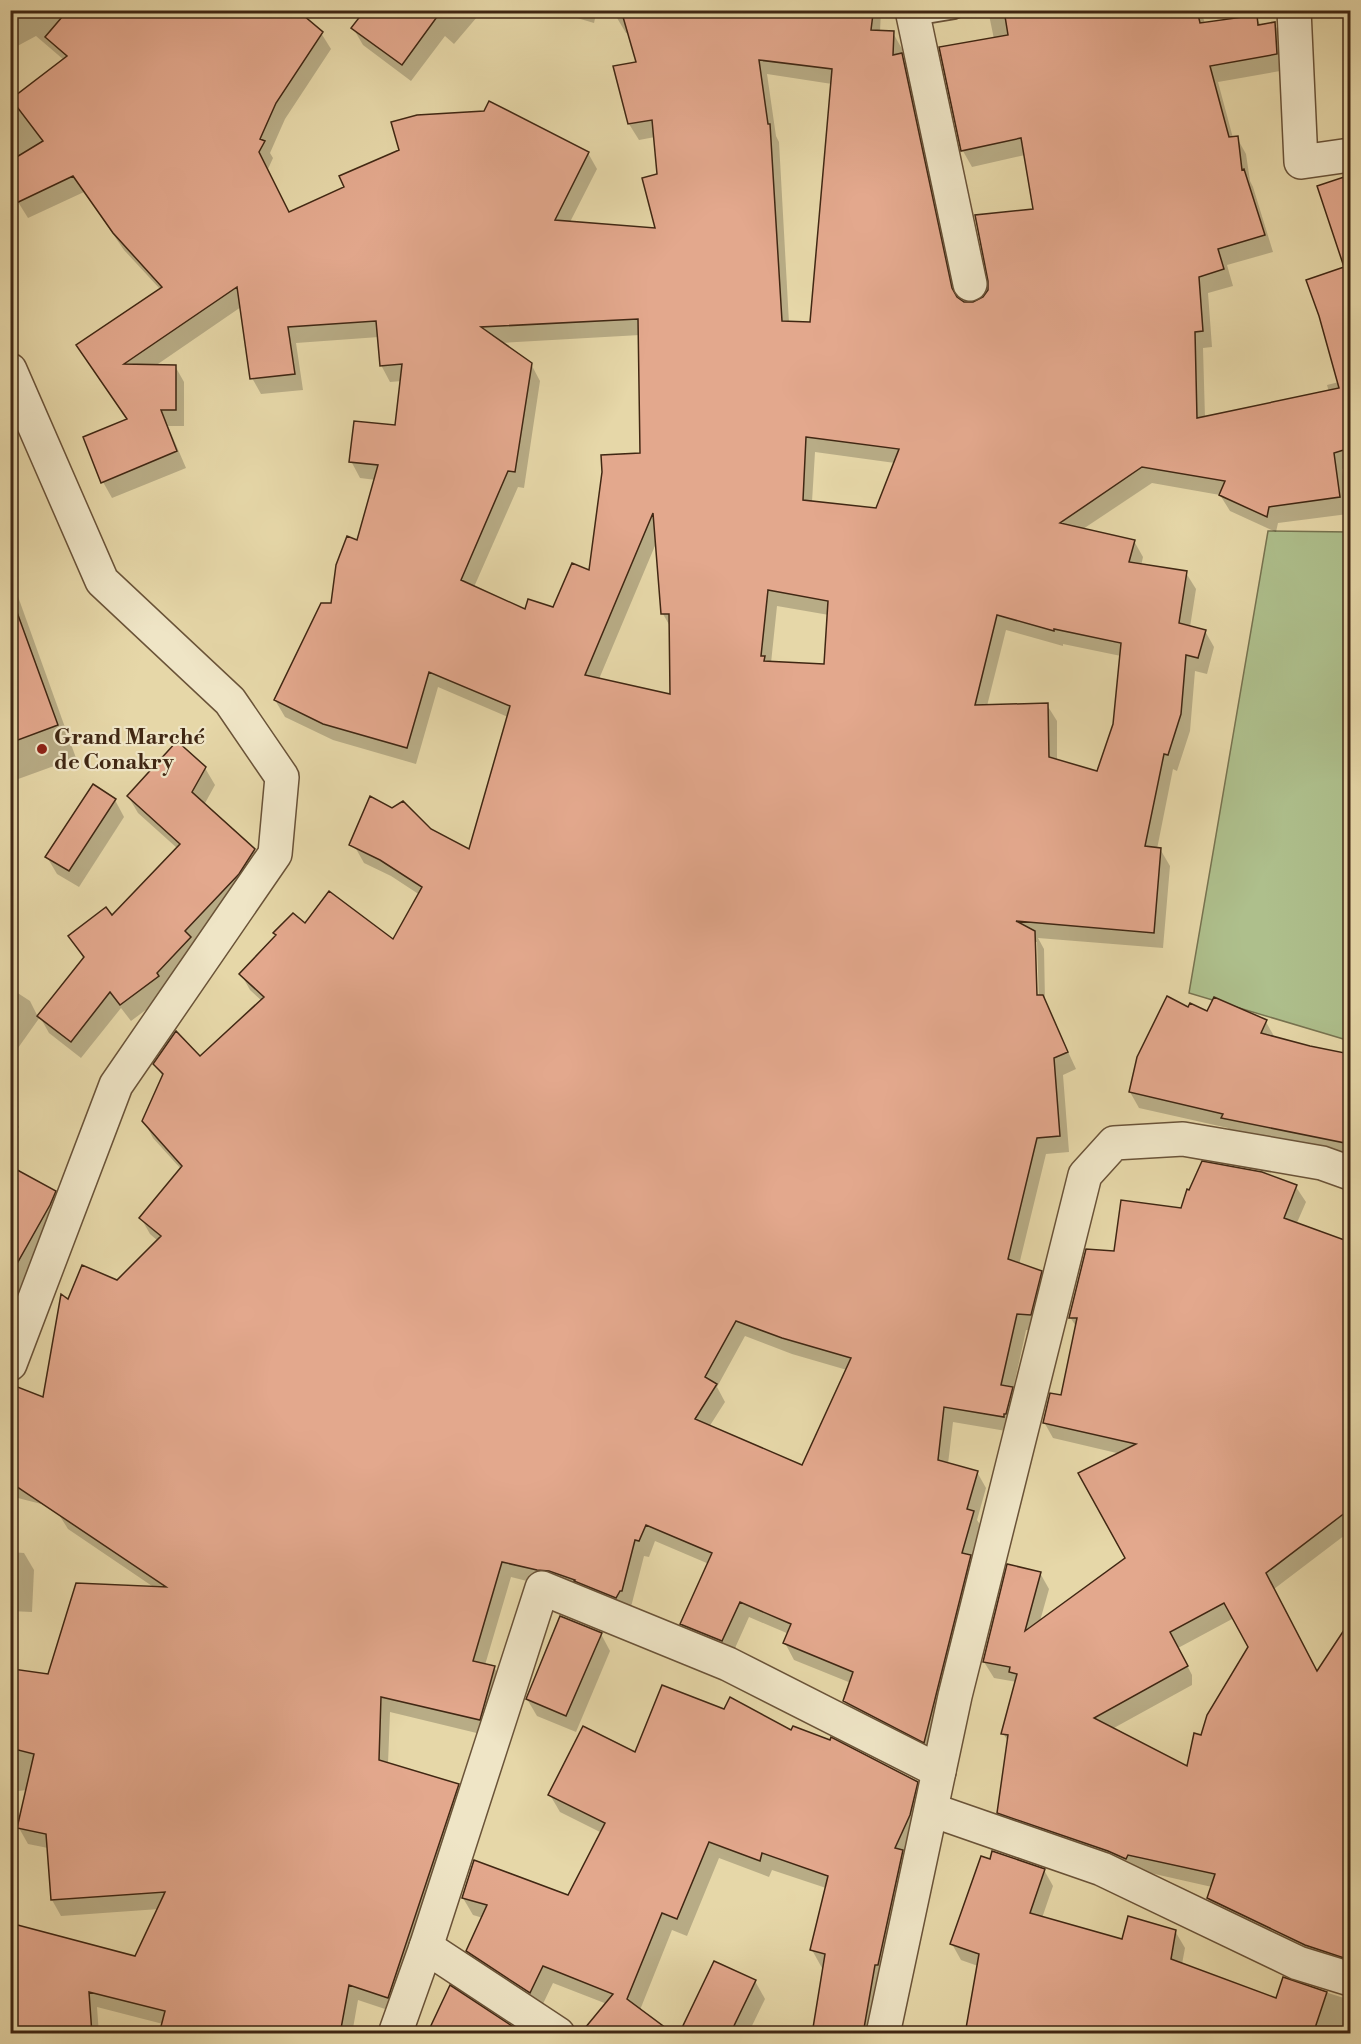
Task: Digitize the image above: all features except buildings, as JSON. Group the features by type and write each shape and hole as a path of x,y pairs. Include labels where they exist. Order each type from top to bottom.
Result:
{"street":[{"path":"1294,10 1301,162 1350,155"},
{"path":"912,14 970,284"},
{"path":"10,370 102,581 230,701 282,777 275,854 116,1085 10,1364"},
{"path":"883,2034 961,1672 1085,1175 1114,1143 1183,1139 1322,1164 1350,1173"},
{"path":"395,2034 426,1947 542,1588 728,1664 939,1771"},
{"path":"932,1810 1102,1869 1298,1963 1350,1979"},
{"path":"426,1947 558,2034"}],"lane":[{"path":"912,14 955,10"}],"green space":[{"path":"1268,531 1350,532 1350,1041 1189,993"}],"place":[{"name":"Grand Marché de Conakry","path":"42,749"}]}
